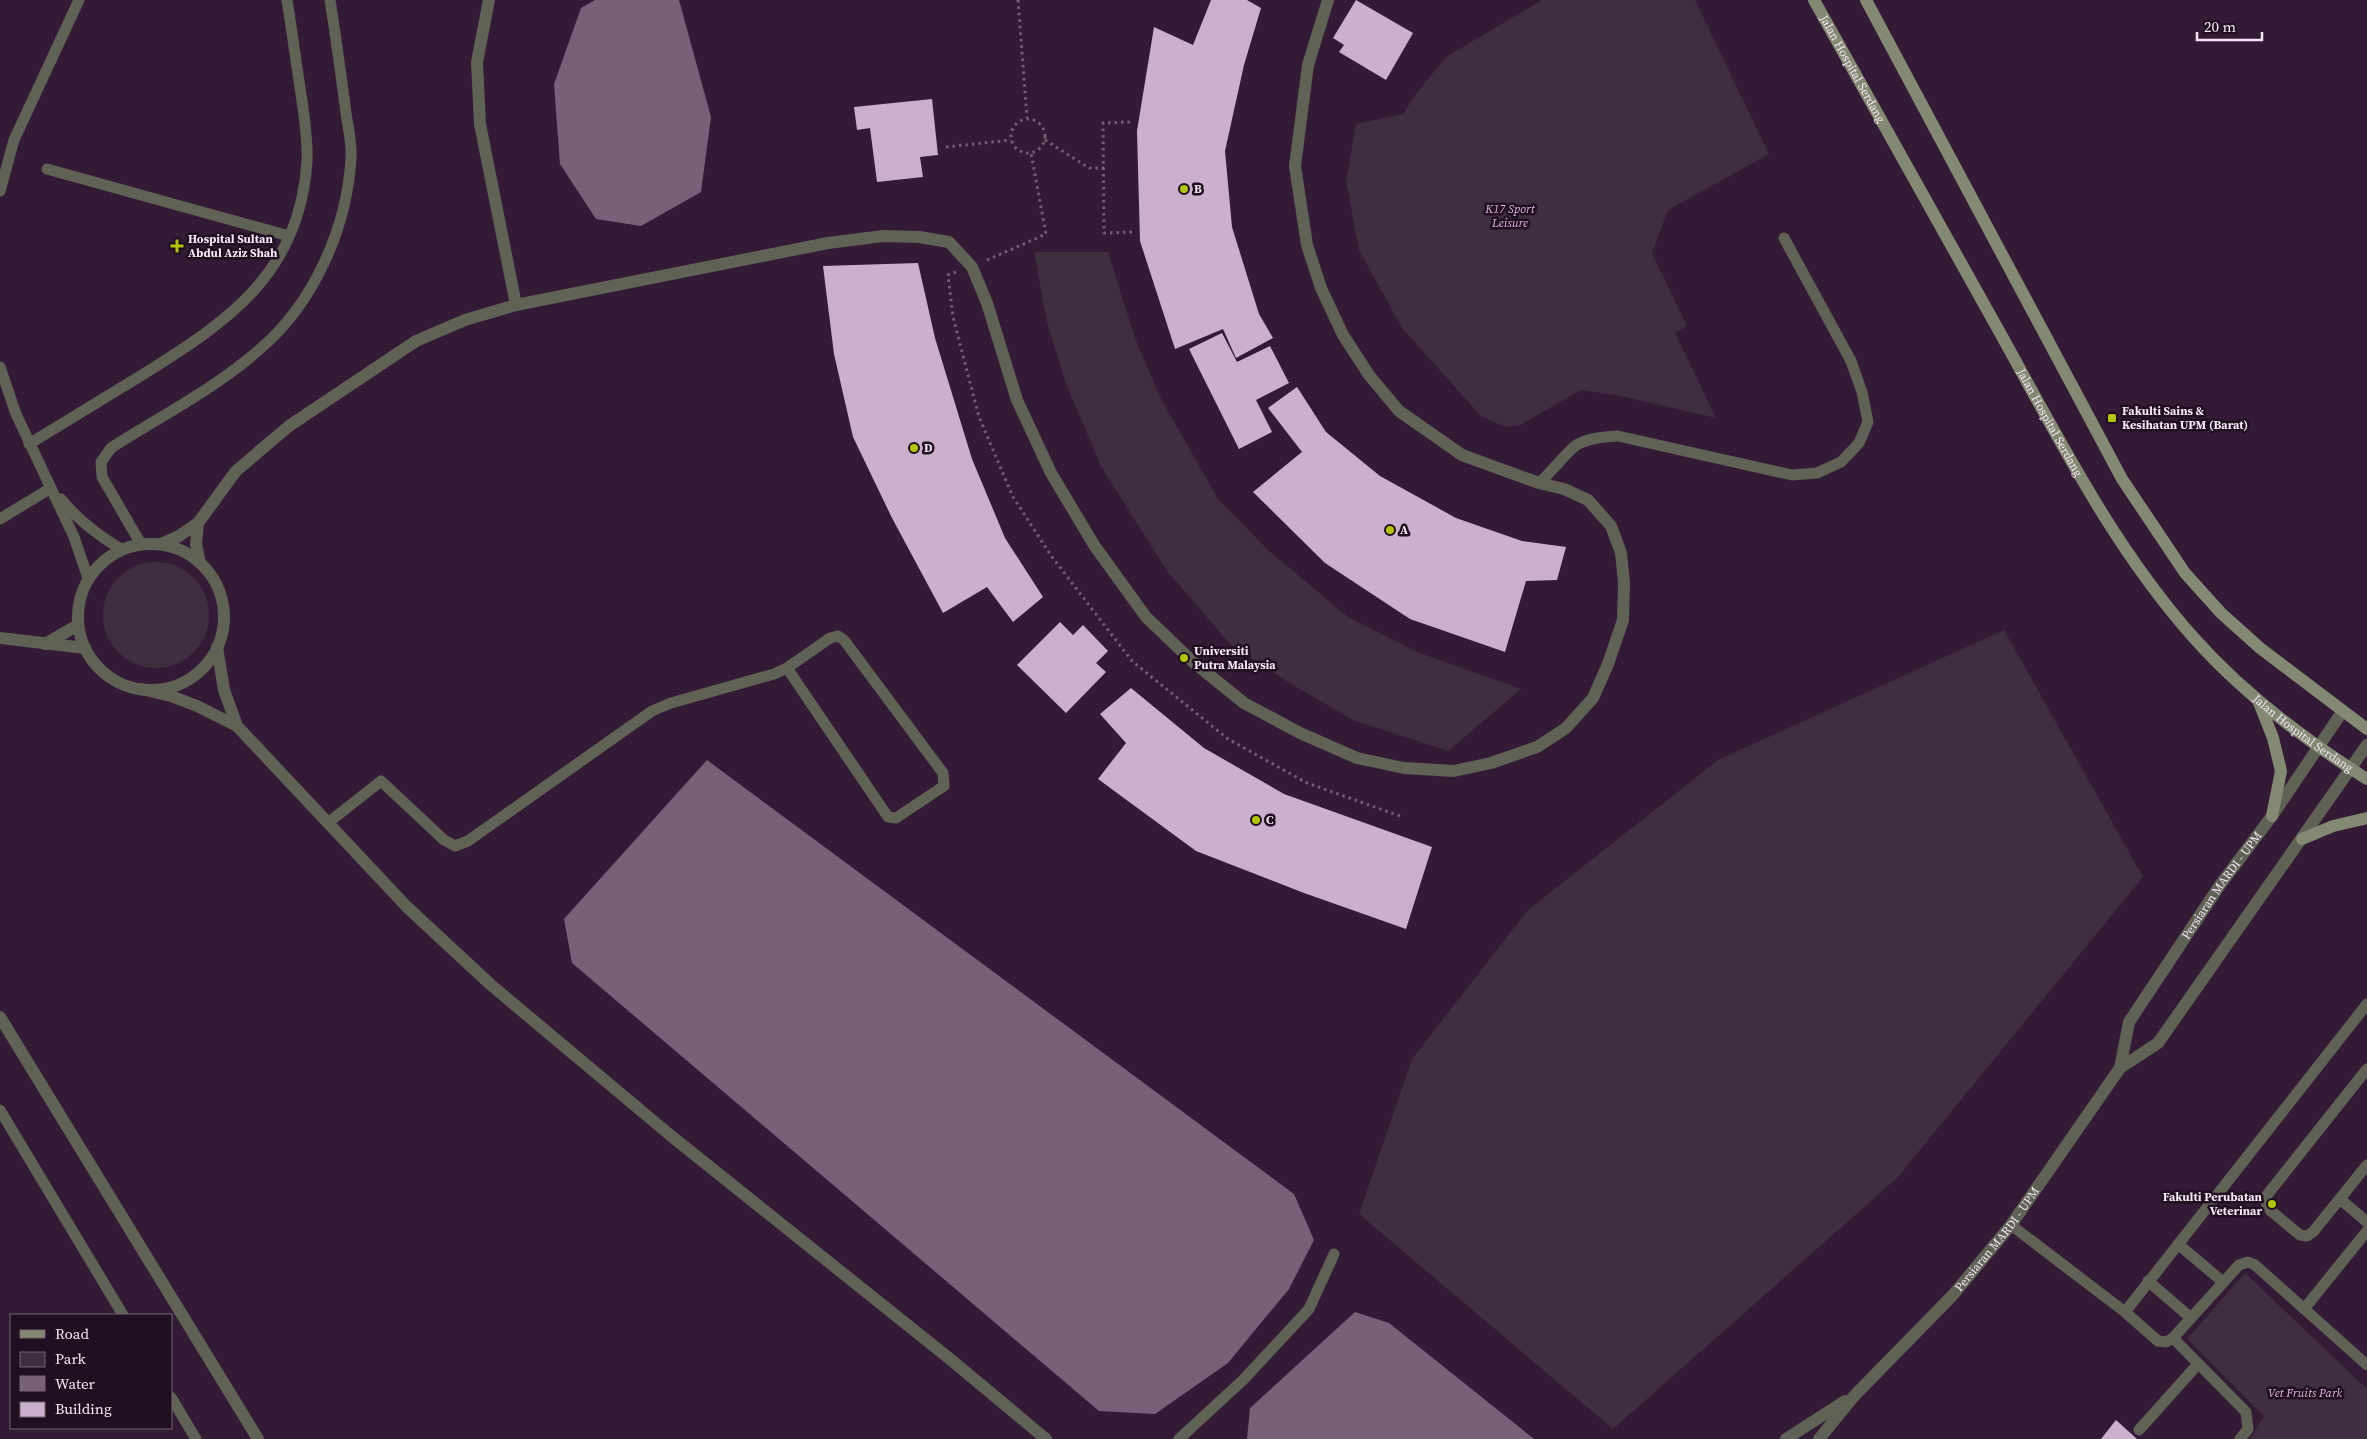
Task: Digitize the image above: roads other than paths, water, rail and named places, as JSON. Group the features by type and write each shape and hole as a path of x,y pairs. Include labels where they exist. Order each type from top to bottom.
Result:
{"main road":[{"name":"Jalan Hospital Serdang","path":"1814,0 2094,500 2158,594 2195,639 2258,699 2320,747 2367,779"},
{"path":"1866,0 2122,479 2180,565 2222,613 2260,648 2342,712 2367,729"},
{"path":"2258,699 2272,738 2281,772 2272,816"},
{"path":"2302,839 2333,826 2367,818"}],"street":[{"path":"489,0 477,62 480,124 516,305"},
{"path":"161,544 179,536 198,523 236,472 289,426 416,341 465,320 516,305 828,243 883,236 919,237 949,242 972,267 987,303 1017,400 1051,473 1094,544 1146,617 1192,660 1244,703 1300,733 1357,758 1404,768 1454,771 1491,763 1537,747 1566,728 1593,698 1608,664 1622,620 1624,582 1620,553 1611,526 1588,500 1564,489 1539,483 1462,455 1399,411 1369,376 1343,335 1321,288 1307,245 1295,166 1308,65 1328,0"},
{"path":"198,523 196,544 200,563"},
{"path":"141,690 165,689 188,680 205,666 218,646 223,625 222,602 214,580 200,563 180,550 161,544 141,544 121,549 104,560 88,578 79,601 78,625 85,648 99,668 118,682 141,690 171,696 197,706 237,726 407,907 491,985 670,1135 950,1358 1046,1439"},
{"path":"45,644 78,625"},
{"path":"0,638 85,648"},
{"path":"218,646 224,690 237,726"},
{"name":"Persiaran MARDI - UPM","path":"2120,1068 2129,1022 2220,885 2272,816 2342,712"},
{"name":"Persiaran MARDI - UPM","path":"1819,1439 1855,1395 1952,1296 2011,1225 2120,1068 2158,1043 2367,745"},
{"path":"0,1017 258,1439"},
{"name":"Persiaran MARDI - UPM","path":"1786,1439 1855,1395"}],"lane":[{"path":"0,190 14,140 79,0"},
{"path":"29,444 200,339 246,301 267,276 289,236 305,188 307,159 304,117 287,0"},
{"path":"141,544 102,477 101,462 111,448 213,384 261,349 298,309 320,272 334,237 345,199 351,157 330,0"},
{"path":"48,170 289,236"},
{"path":"1539,483 1554,471 1576,446 1604,437 1618,436 1792,475 1817,473 1841,462 1859,444 1868,422 1862,392 1850,361 1784,238"},
{"path":"0,367 16,414 77,545 88,578"},
{"path":"0,519 51,488"},
{"path":"51,488 76,517 97,534 121,549"},
{"path":"329,822 381,781 444,840 455,846 462,844 652,711 671,703 774,674 787,668 830,638 838,636 844,640 943,772 944,786 904,814 896,818 888,817 787,668"},
{"path":"2125,1312 2367,1004"},
{"path":"2367,1069 2267,1195 2266,1203 2271,1211 2300,1235 2307,1236 2313,1232 2367,1165"},
{"path":"0,1110 122,1314"},
{"path":"2340,1199 2367,1222"},
{"path":"2011,1225 2125,1312 2158,1341 2166,1342 2173,1338 2239,1265 2248,1262 2255,1265 2367,1365"},
{"path":"2304,1310 2367,1231"},
{"path":"2178,1244 2223,1282"},
{"path":"1179,1439 1243,1380 1309,1309 1334,1254"},
{"path":"2148,1281 2191,1318"},
{"path":"2173,1338 2246,1412 2248,1429 2240,1439"},
{"path":"2139,1430 2198,1364"},
{"path":"172,1399 196,1439"}],"water":[{"path":"595,0 679,0 711,117 701,192 641,226 596,219 560,164 554,84 581,8"},
{"path":"707,760 1294,1194 1314,1240 1289,1289 1228,1363 1155,1414 1099,1411 572,963 564,919"},
{"path":"1355,1312 1389,1323 1534,1439 1247,1439 1250,1408"}],"place":[{"name":"B","path":"1184,189"},
{"name":"Hospital Sultan Abdul Aziz Shah","path":"177,246"},
{"name":"Fakulti Sains & Kesihatan UPM (Barat)","path":"2112,418"},
{"name":"D","path":"914,448"},
{"name":"A","path":"1390,530"},
{"name":"Universiti Putra Malaysia","path":"1184,658"},
{"name":"C","path":"1256,820"},
{"name":"Fakulti Perubatan Veterinar","path":"2272,1204"}],"park label":[{"name":"K17 Sport Leisure","path":"1510,216"},
{"name":"Vet Fruits Park","path":"2305,1393"}]}
